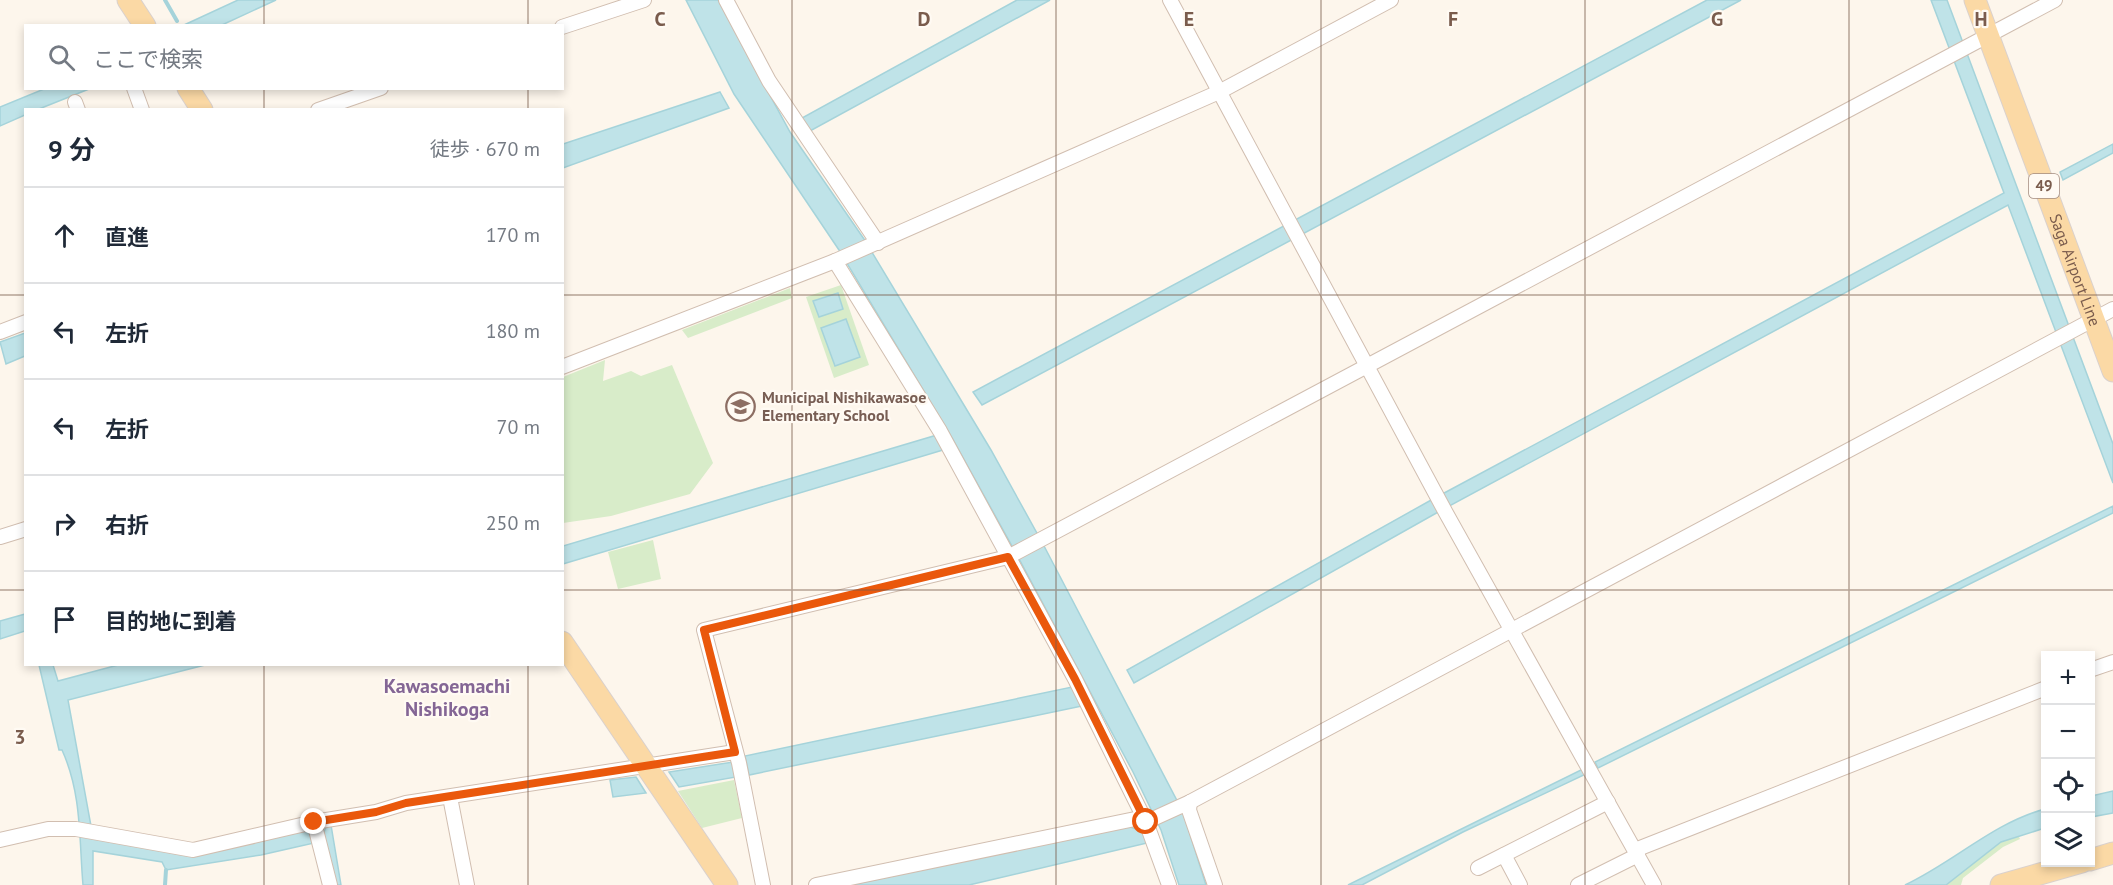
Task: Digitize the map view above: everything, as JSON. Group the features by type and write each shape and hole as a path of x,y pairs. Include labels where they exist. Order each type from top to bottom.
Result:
{"main road":[{"path":"128,0 144,24"},
{"name":"Saga Airport Line","path":"1975,0 2084,324 2113,371"},
{"path":"189,90 201,108"},
{"path":"564,645 727,885"},
{"path":"2095,859 2113,853"},
{"path":"2001,885 2066,867"}],"street":[{"path":"564,26 644,0"},
{"path":"726,0 769,81 878,243"},
{"path":"1170,0 1446,513 1654,885"},
{"path":"564,367 878,243 1219,92 1391,0"},
{"path":"763,885 735,752 704,630 1008,557 2055,0"},
{"path":"135,90 141,108"},
{"path":"324,108 375,90"},
{"path":"835,261 940,432 1075,679 1146,822 1168,885"},
{"path":"816,885 1135,819 1146,822 1190,802 2113,309"},
{"path":"0,332 24,323"},
{"path":"0,537 24,530"},
{"path":"2095,669 2113,662"},
{"path":"1578,885 1636,853 2041,690"},
{"path":"0,840 48,829 76,829 193,850 314,822 450,796 735,752"},
{"path":"450,796 467,885"},
{"path":"1190,802 1189,810 1215,885"},
{"path":"1478,868 1608,802"},
{"path":"314,822 330,885"},
{"path":"1504,855 1520,885"}],"green space":[{"path":"841,285 869,365 834,378 806,297"},
{"path":"790,288 792,298 688,338 682,330"},
{"path":"605,360 603,381 631,371 641,376 672,365 713,463 690,494 611,516 564,523 564,377"},
{"path":"653,540 661,579 618,589 608,552"},
{"path":"734,780 742,818 702,828 678,791"},
{"path":"2018,835 2020,839 2003,847 1963,878 1961,885 1946,885 2001,842"}],"water":[{"path":"238,0 276,0 224,24 186,24"},
{"path":"686,0 718,0 790,132 864,239 991,450 1043,544 1183,812 1206,885 1179,885 1161,830 1133,772 952,438 839,250 734,94"},
{"path":"1017,0 1050,0 810,131 802,118"},
{"path":"1707,0 1741,0 982,405 973,392"},
{"path":"1931,0 1947,0 2113,444 2113,483 2008,205 1440,511 1134,683 1127,670 1433,499 2004,193"},
{"path":"42,90 86,90 42,108 24,108 24,115 0,126 0,107"},
{"path":"720,92 729,108 564,168 564,144"},
{"path":"2113,144 2113,153 2063,180 2060,172"},
{"path":"838,293 843,309 819,317 813,301"},
{"path":"846,319 860,357 835,366 821,328"},
{"path":"24,333 24,356 6,364 0,342"},
{"path":"937,435 943,450 564,564 564,546"},
{"path":"2113,506 2113,513 1598,768 1595,762"},
{"path":"24,614 24,631 0,639 0,621"},
{"path":"39,666 53,666 58,681 114,666 201,666 68,700 93,837 197,856 310,829 314,843 261,855 166,870 162,862 93,851 93,885 83,885 73,783 62,750 59,750"},
{"path":"1072,687 1082,706 749,775 745,756"},
{"path":"733,762 736,777 679,787 669,772"},
{"path":"1583,769 1586,774 1463,832 1362,885 1348,885"},
{"path":"636,777 646,793 613,797 610,780"},
{"path":"2113,791 2113,813 2095,816 2095,795"},
{"path":"2041,810 2041,829 2001,842 1946,885 1905,885 1991,833 2026,815"},
{"path":"331,825 341,885 335,885 322,837 326,827"},
{"path":"1128,826 1143,832 1147,843 969,885 850,885"}],"waterway":[{"path":"165,0 177,21"},
{"path":"165,885 166,870"}],"place":[{"name":"Municipal Nishikawasoe Elementary School","path":"741,406"}],"district":[{"name":"Kawasoemachi Nishikoga","path":"447,698"}],"route":[{"path":"314,822 376,812 406,803 735,752 704,630 1008,557 1075,679 1146,822"}]}
